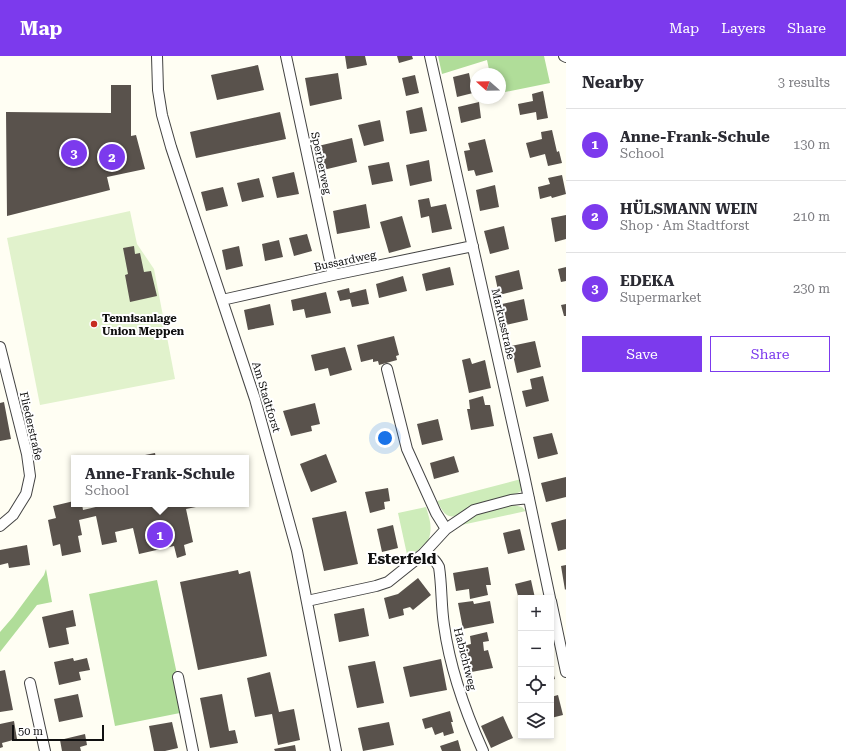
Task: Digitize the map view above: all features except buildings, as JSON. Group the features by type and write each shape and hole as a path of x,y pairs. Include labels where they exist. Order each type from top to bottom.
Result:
{"street":[{"name":"Am Stadtforst","path":"157,56 158,90 171,147 257,407 297,551 336,751"},
{"name":"Sperberweg","path":"286,56 333,275"},
{"name":"Markusstraße","path":"430,56 550,595"},
{"name":"Bussardweg","path":"222,300 473,246"},
{"name":"Fliederstraße","path":"0,346 27,454 30,476 26,494 20,504 13,515 0,526"},
{"path":"387,369 407,449 436,513 446,529"},
{"path":"307,601 388,582 423,554 446,529 474,510 504,502 529,498"},
{"name":"Habichtweg","path":"423,554 430,556 435,560 439,567 447,646 466,712 483,751"},
{"name":"Markusstraße","path":"554,614 566,672"},
{"path":"178,677 193,751"},
{"path":"30,683 45,751"}],"green space":[{"path":"438,56 544,56 550,83 506,92 506,68 489,68 487,60 442,74"},
{"name":"Tennisanlage Union Meppen","path":"130,211 137,244 154,269 175,379 40,405 7,238"},
{"path":"521,479 521,491 477,504 456,516 449,516 445,514 437,501"},
{"path":"513,505 522,507 526,511 457,526 472,515"},
{"path":"426,507 430,520 430,536 428,541 408,559 398,513"},
{"path":"46,569 52,602 37,605 0,652 0,632 44,575"},
{"path":"157,580 185,712 115,726 89,594"}],"place":[{"name":"EDEKA","path":"74,153"},
{"name":"HÜLSMANN WEIN","path":"112,157"},
{"name":"Tennisanlage Union Meppen","path":"94,324"},
{"name":"Anne-Frank-Schule","path":"160,535"}],"district":[{"name":"Esterfeld","path":"402,559"}]}
